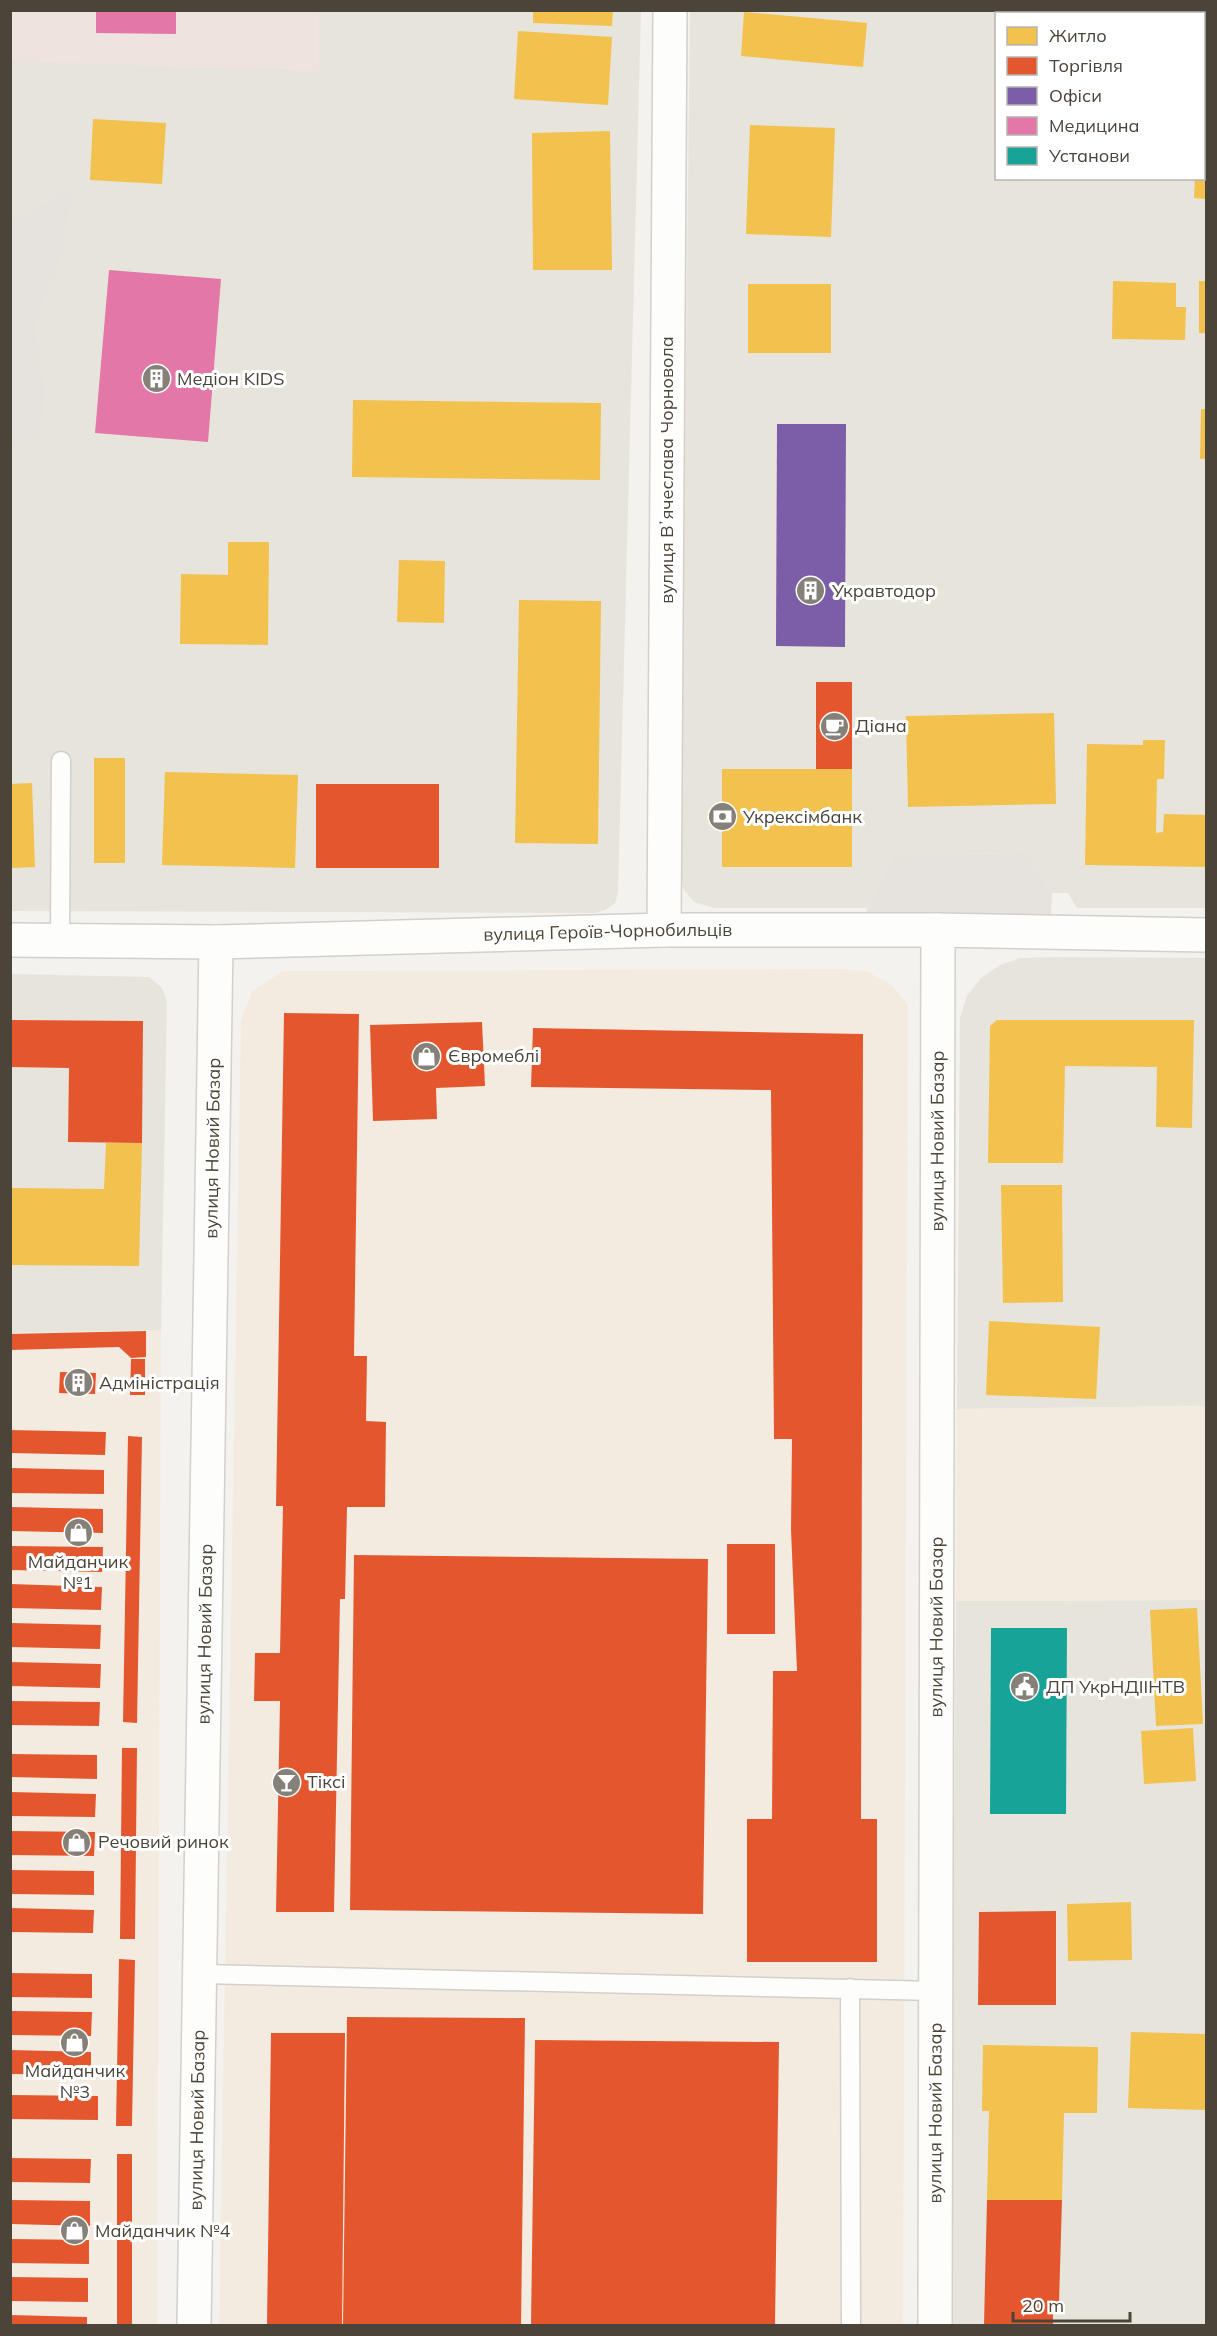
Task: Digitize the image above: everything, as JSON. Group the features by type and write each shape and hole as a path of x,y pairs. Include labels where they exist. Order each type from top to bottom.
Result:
{"street":[{"name":"вулиця Вʼячеслава Чорновола","path":"664,930 670,10"},
{"name":"вулиця Героїв-Чорнобильців","path":"10,940 216,942 664,930 938,930 1206,935"},
{"name":"вулиця Новий Базар","path":"935,2325 938,930"},
{"name":"вулиця Новий Базар","path":"194,2325 216,942"}],"lane":[{"path":"60,941 61,761"},
{"path":"200,1974 936,1991"},
{"path":"850,1988 851,2325"}],"shaded area":[{"path":"11,11 641,11 618,893 615,903 605,910 594,913 11,911"},
{"path":"11,11 319,11 319,71 11,61"},
{"path":"690,11 1206,11 1206,908 1077,908 1068,893 1052,893 1023,853 893,855 868,908 714,908 694,902 684,890 680,879"},
{"path":"72,188 61,256 34,324 45,389 40,442 11,441 11,224"},
{"path":"1024,853 1052,893 1050,932 857,930 893,855"},
{"path":"1020,958 1206,958 1206,1406 957,1409 960,1018 967,996 981,978 1000,965"},
{"path":"844,969 868,972 892,985 908,1005 903,2325 219,2326 241,1020 252,991 283,971"},
{"path":"11,974 149,977 162,988 167,1002 161,1330 11,1333"},
{"name":"Речовий ринок","path":"161,1330 157,2325 11,2325 10,1333"},
{"path":"1206,1406 1206,1600 956,1601 957,1409"},
{"path":"1206,1600 1206,2325 950,2326 956,1601"}],"building: Житло":[{"path":"533,10 613,10 612,26 533,23"},
{"path":"744,12 867,23 863,67 741,56"},
{"path":"518,31 612,37 608,105 514,99"},
{"path":"93,119 166,123 162,184 90,180"},
{"path":"750,125 835,128 831,237 746,234"},
{"path":"610,131 612,270 533,270 532,133"},
{"path":"1206,148 1206,199 1194,198 1195,180 1205,180"},
{"path":"1113,281 1176,283 1176,307 1186,307 1185,340 1112,339"},
{"path":"1199,281 1206,281 1206,333 1199,333"},
{"path":"748,284 831,284 831,353 748,353"},
{"path":"353,400 601,403 600,480 352,477"},
{"path":"1201,409 1206,409 1206,459 1200,459"},
{"path":"228,542 269,542 268,645 180,644 181,574 228,575"},
{"path":"399,560 445,561 444,623 397,622"},
{"path":"519,600 601,601 598,844 515,843"},
{"path":"1054,713 1056,804 908,807 906,716"},
{"path":"1143,740 1165,740 1164,779 1157,779 1156,833 1163,832 1164,814 1206,815 1206,867 1085,865 1087,744 1143,745"},
{"path":"94,758 125,758 125,863 94,863"},
{"path":"722,769 852,769 852,867 722,867"},
{"path":"165,772 298,775 295,868 162,865"},
{"path":"32,783 35,867 10,868 10,784"},
{"path":"997,1020 1194,1020 1192,1128 1156,1127 1157,1067 1065,1066 1063,1163 988,1163 990,1026"},
{"path":"106,1143 142,1143 139,1266 10,1265 10,1188 104,1189"},
{"path":"1001,1185 1062,1185 1063,1302 1003,1303"},
{"path":"989,1321 1100,1327 1096,1399 986,1395"},
{"path":"1197,1608 1203,1724 1156,1726 1150,1610"},
{"path":"1193,1728 1196,1781 1144,1784 1141,1731"},
{"path":"1131,1902 1132,1960 1068,1961 1067,1904"},
{"path":"1131,2032 1206,2034 1206,2110 1128,2108"},
{"path":"983,2045 1098,2047 1097,2113 1064,2113 1062,2200 987,2200 989,2111 982,2111"}],"building: Торгівля":[{"name":"Діана","path":"816,682 852,682 852,769 816,769"},
{"path":"316,784 439,784 439,868 316,868"},
{"path":"284,1013 359,1014 354,1356 367,1356 366,1421 386,1422 385,1507 347,1507 345,1599 340,1599 334,1912 276,1912 280,1701 254,1701 255,1653 280,1653 283,1506 276,1506"},
{"path":"10,1020 143,1021 142,1143 68,1142 69,1068 10,1067"},
{"name":"Євромеблі","path":"482,1022 485,1086 436,1088 437,1119 373,1121 370,1025"},
{"path":"533,1028 863,1034 861,1819 877,1819 877,1962 747,1962 747,1819 772,1819 773,1671 797,1671 791,1530 792,1439 774,1439 771,1090 531,1087"},
{"path":"146,1331 146,1357 131,1358 119,1347 10,1350 10,1334"},
{"path":"131,1359 145,1359 145,1395 130,1395"},
{"name":"Адміністрація","path":"60,1372 96,1373 95,1394 59,1393"},
{"path":"10,1430 106,1432 105,1455 10,1453"},
{"path":"128,1436 142,1437 137,1723 123,1722"},
{"path":"10,1468 104,1470 104,1494 10,1493"},
{"path":"10,1507 103,1509 103,1533 10,1531"},
{"path":"727,1544 775,1544 775,1634 727,1634"},
{"path":"10,1546 103,1547 102,1572 10,1570"},
{"path":"354,1555 708,1559 703,1914 350,1910"},
{"path":"10,1584 102,1587 101,1610 10,1608"},
{"path":"10,1623 101,1625 100,1649 10,1647"},
{"path":"10,1662 101,1664 100,1688 10,1686"},
{"path":"10,1701 100,1702 99,1726 10,1725"},
{"path":"122,1748 137,1748 135,1939 120,1939"},
{"path":"10,1754 97,1755 97,1779 10,1777"},
{"path":"10,1792 96,1794 95,1817 10,1816"},
{"path":"10,1831 95,1832 94,1856 10,1855"},
{"path":"10,1870 94,1871 94,1895 10,1894"},
{"path":"10,1908 94,1910 93,1933 10,1932"},
{"path":"1056,1911 1056,2005 978,2005 979,1912"},
{"path":"119,1959 135,1960 132,2126 116,2126"},
{"path":"10,1973 92,1974 92,1998 10,1997"},
{"path":"10,2011 92,2012 91,2036 10,2035"},
{"path":"347,2017 525,2018 521,2325 343,2325"},
{"path":"271,2033 345,2033 342,2325 267,2325"},
{"path":"535,2040 779,2042 775,2325 531,2325"},
{"path":"10,2050 91,2052 91,2075 10,2074"},
{"path":"10,2095 98,2096 98,2120 10,2119"},
{"path":"117,2154 132,2154 132,2325 117,2325"},
{"path":"10,2158 91,2159 90,2183 10,2182"},
{"path":"10,2200 90,2201 90,2226 10,2224"},
{"path":"987,2200 1062,2200 1059,2304 1053,2303 1053,2325 984,2325"},
{"path":"10,2239 89,2240 89,2264 10,2263"},
{"path":"10,2277 88,2278 88,2302 10,2301"},
{"path":"10,2315 87,2317 87,2325 10,2325"}],"building: Офіси":[{"name":"Укравтодор","path":"777,424 846,424 845,647 776,646"}],"building: Медицина":[{"path":"96,10 176,10 176,34 96,33"},
{"name":"Медіон KIDS","path":"109,270 221,279 208,442 95,433"}],"building: Установи":[{"path":"991,1628 1067,1628 1066,1814 990,1814"}],"place":[{"name":"Медіон KIDS","path":"156,379"},
{"name":"Укравтодор","path":"811,591"},
{"name":"Діана","path":"834,726"},
{"name":"Укрексімбанк","path":"722,817"},
{"name":"Євромеблі","path":"427,1056"},
{"name":"Адміністрація","path":"78,1383"},
{"name":"Майданчик №1","path":"78,1533"},
{"name":"ДП УкрНДІІНТВ","path":"1025,1687"},
{"name":"Тіксі","path":"286,1782"},
{"name":"Речовий ринок","path":"77,1842"},
{"name":"Майданчик №3","path":"75,2042"},
{"name":"Майданчик №4","path":"74,2231"}]}
